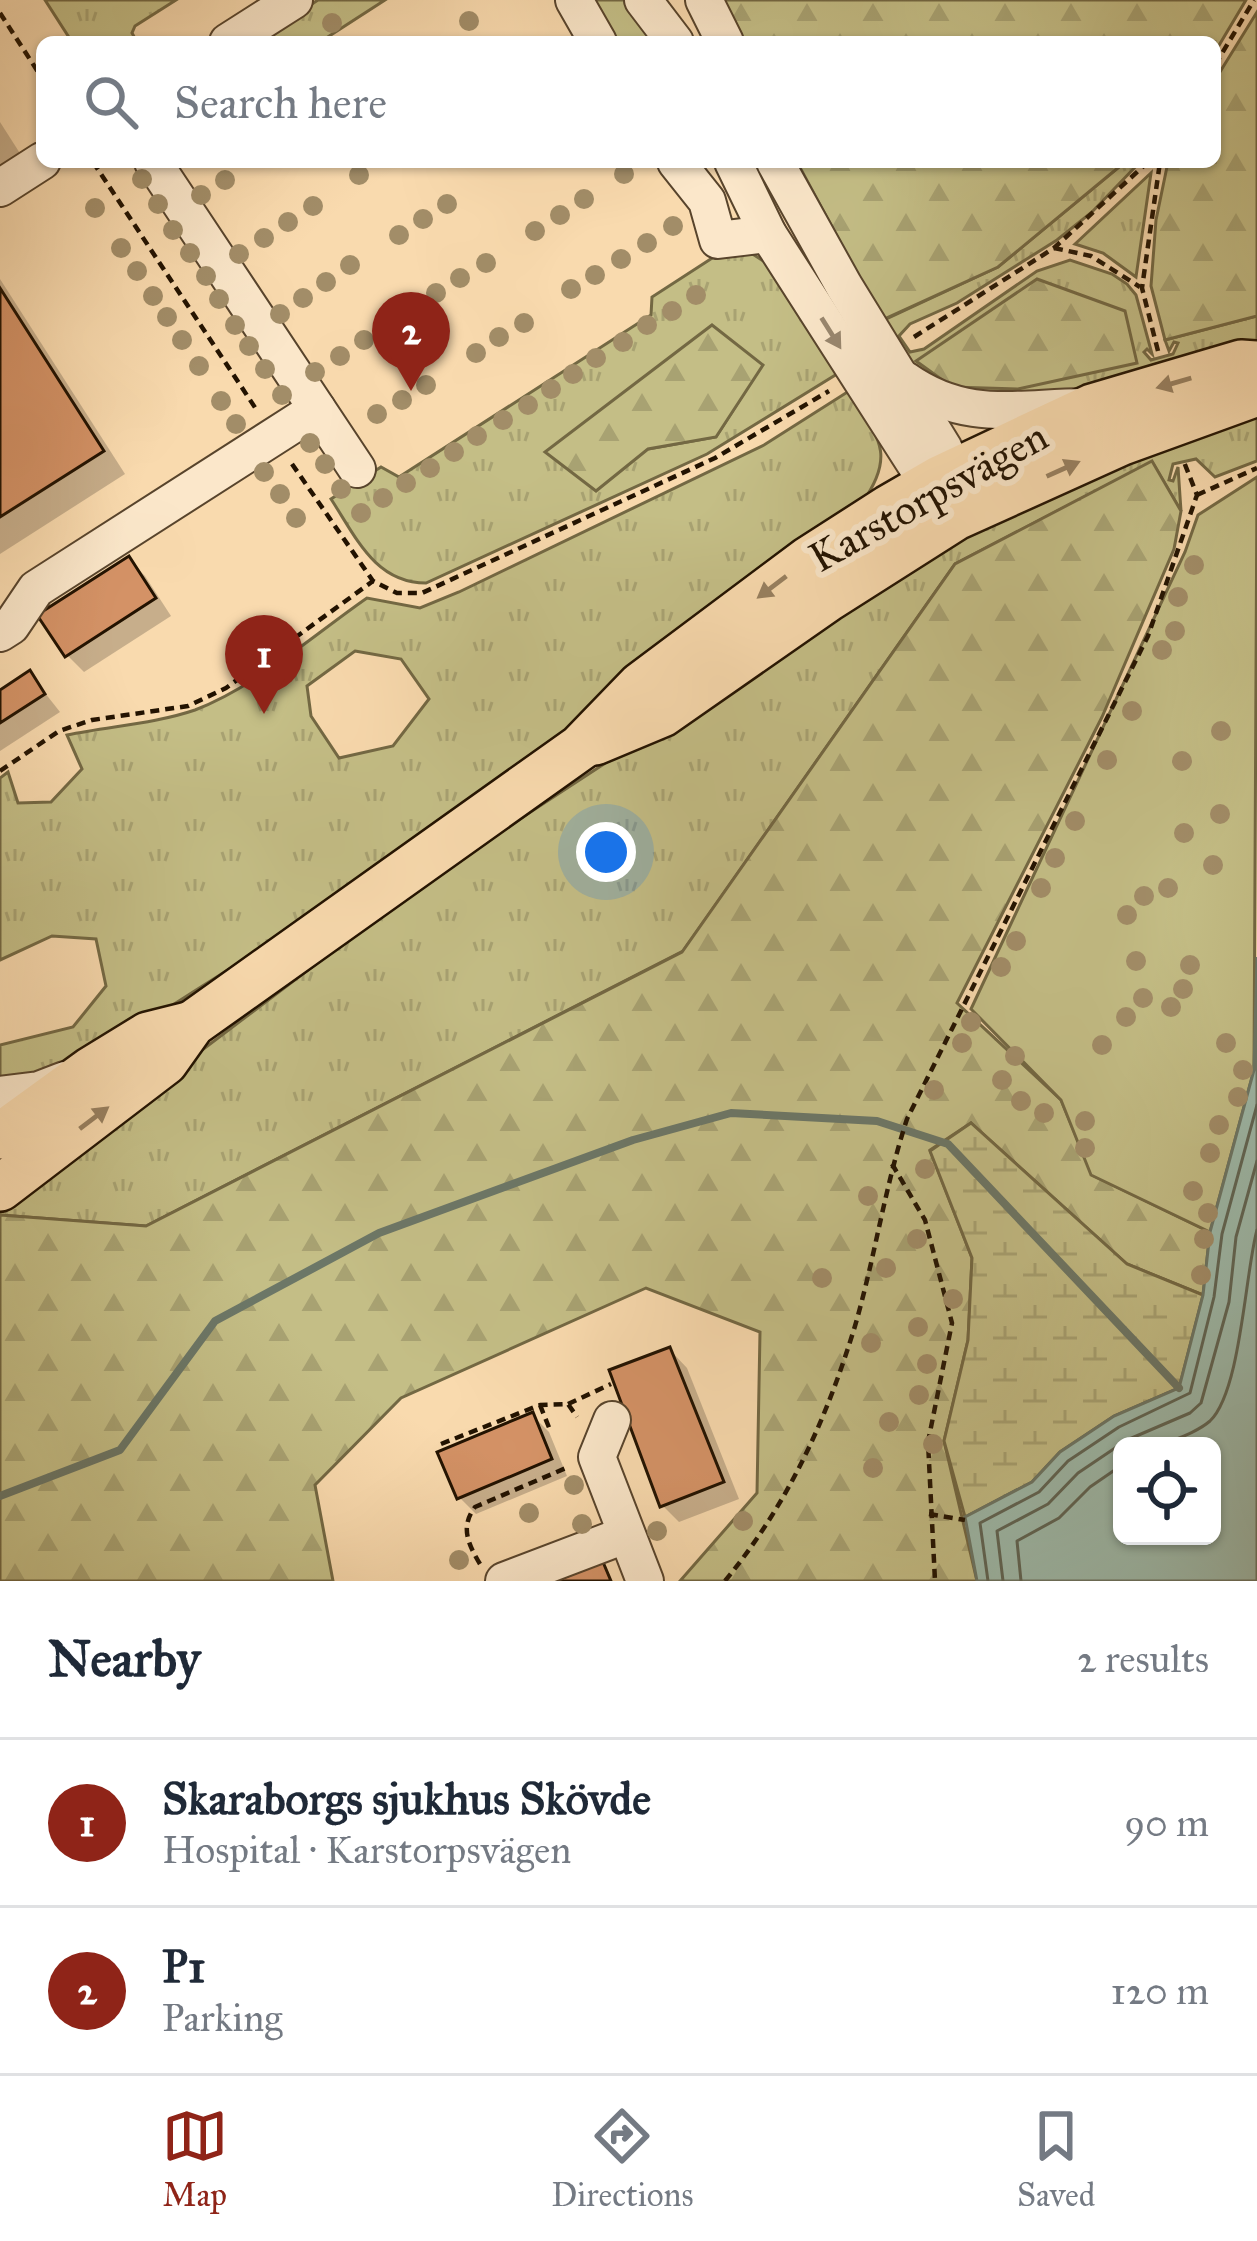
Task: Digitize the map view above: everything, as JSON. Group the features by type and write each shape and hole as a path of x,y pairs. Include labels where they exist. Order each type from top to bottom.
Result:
{"main road":[{"name":"Karstorpsvägen","path":"0,1188 165,1062 192,1024 581,747 662,714 827,599 948,498 1092,407 1241,363 1257,364"},
{"name":"Karstorpsvägen","path":"948,498 1257,393"},
{"name":"Karstorpsvägen","path":"0,1136 148,1034 192,1024"}],"street":[{"path":"237,36 294,0"},
{"path":"574,0 595,36"},
{"path":"643,0 670,36"},
{"path":"704,0 722,36"},
{"path":"0,188 36,165"},
{"path":"157,168 357,469"},
{"path":"681,168 707,201 718,240 769,234"},
{"path":"736,168 769,234 916,466 948,498"},
{"path":"780,168 901,358 933,399 966,409 1016,412 1092,407"},
{"path":"901,358 944,448 948,498"},
{"path":"0,633 11,626 36,589 317,409"},
{"path":"0,1095 39,1090 91,1070"},
{"path":"600,1406 597,1456 644,1581"},
{"path":"495,1576 625,1535"}],"path":[{"path":"1221,55 1254,0"},
{"path":"0,14 36,69"},
{"path":"97,168 353,556 374,581 397,593 422,593 460,578 715,458 838,385"},
{"path":"901,358 1054,248 1141,168"},
{"path":"1158,353 1142,289 1159,168"},
{"path":"1054,248 1091,256 1142,289"},
{"path":"725,1581 777,1511 810,1452 855,1324 892,1164 908,1119 1148,636 1197,495 1184,462"},
{"path":"1197,495 1257,468"},
{"path":"0,771 58,731 92,720 188,706 226,688 374,581"},
{"path":"892,1164 925,1220 952,1323 928,1442 934,1581"},
{"path":"568,1403 600,1406"},
{"path":"541,1405 550,1430"},
{"path":"441,1444 541,1405 600,1406"},
{"path":"495,1576 467,1540 466,1519 475,1507 597,1456"},
{"path":"929,1514 964,1520"}],"green space":[{"path":"45,0 176,0 135,26 134,36 68,36"},
{"path":"318,0 385,0 329,36 263,36"},
{"path":"585,0 633,0 654,36 607,36"},
{"path":"724,0 1246,0 1221,42 1221,36 740,36"},
{"path":"1257,12 1257,316 1165,340 1151,286 1156,220 1167,168 1221,168 1221,70"},
{"path":"800,168 1118,168 998,267 882,320"},
{"path":"1118,168 1134,168 1057,240 957,303 910,324 899,336 910,352 924,349 1037,271 1070,260 1112,274 1136,295 1152,354 1147,349 1144,352 1151,360 1173,354 1178,343 1169,351 1165,340 1257,316 1257,345 1044,397 980,400 920,377 882,321 998,267"},
{"path":"1151,173 1136,277 1103,253 1075,244"},
{"path":"748,251 768,264 837,374 707,454 426,583 393,575 369,555 331,499 381,467 399,477 651,315 652,297 720,253","holes":["762,365 716,437 648,449"]},
{"path":"1037,279 1125,311 1137,363 1018,389 952,387 916,361"},
{"path":"712,325 763,365 716,437 648,449 596,491 545,452"},
{"path":"849,391 880,446 879,471 862,503 379,868 110,1043 56,1068 0,1084 0,1045 73,1027 106,986 96,939 52,936 0,960 0,778 8,772 18,803 51,802 82,769 67,735 195,710 262,674 367,598 420,608 764,445","holes":["355,651 401,659 429,699 393,746 339,758 311,716 307,686"]},
{"path":"1257,407 1257,461 1215,477 1196,459 1173,464 1169,480 1173,481 1178,467 1181,511 1152,462 955,564 683,951 146,1226 0,1215 0,1203 366,926 737,677 944,547 1065,481"},
{"path":"1152,461 1181,511 1174,549 1102,717 957,1003 1061,1100 1092,1175 1210,1232 1203,1295 1127,1264 971,1123 930,1150 972,1258 968,1340 944,1441 977,1581 680,1581 757,1493 760,1332 646,1288 401,1398 315,1485 333,1581 0,1581 0,1215 146,1226 682,952 955,564"},
{"path":"1257,477 1254,1070 1210,1232 1091,1175 1061,1100 971,1009 1185,552 1198,515"},
{"path":"971,1123 1127,1264 1203,1295 1179,1388 1114,1416 1060,1452 1032,1482 965,1517 944,1441 968,1340 972,1258 930,1151"}],"water":[{"path":"1257,957 1257,1581 977,1581 965,1517 1032,1482 1060,1452 1114,1416 1179,1388 1203,1295 1210,1232 1254,1070"}],"building":[{"path":"0,288 104,451 0,517"},
{"path":"129,556 156,598 65,657 37,615"},
{"path":"30,670 45,694 0,723 0,690"},
{"path":"670,1347 724,1482 660,1507 609,1370"},
{"path":"533,1412 552,1459 457,1499 437,1452"},
{"path":"603,1562 611,1581 555,1581"}],"waterway":[{"path":"0,1496 120,1450 215,1321 379,1233 633,1140 731,1113 877,1121 948,1144 1179,1388"}],"place":[{"name":"P1","path":"411,391"},
{"name":"Skaraborgs sjukhus Skövde","path":"264,714"}]}
